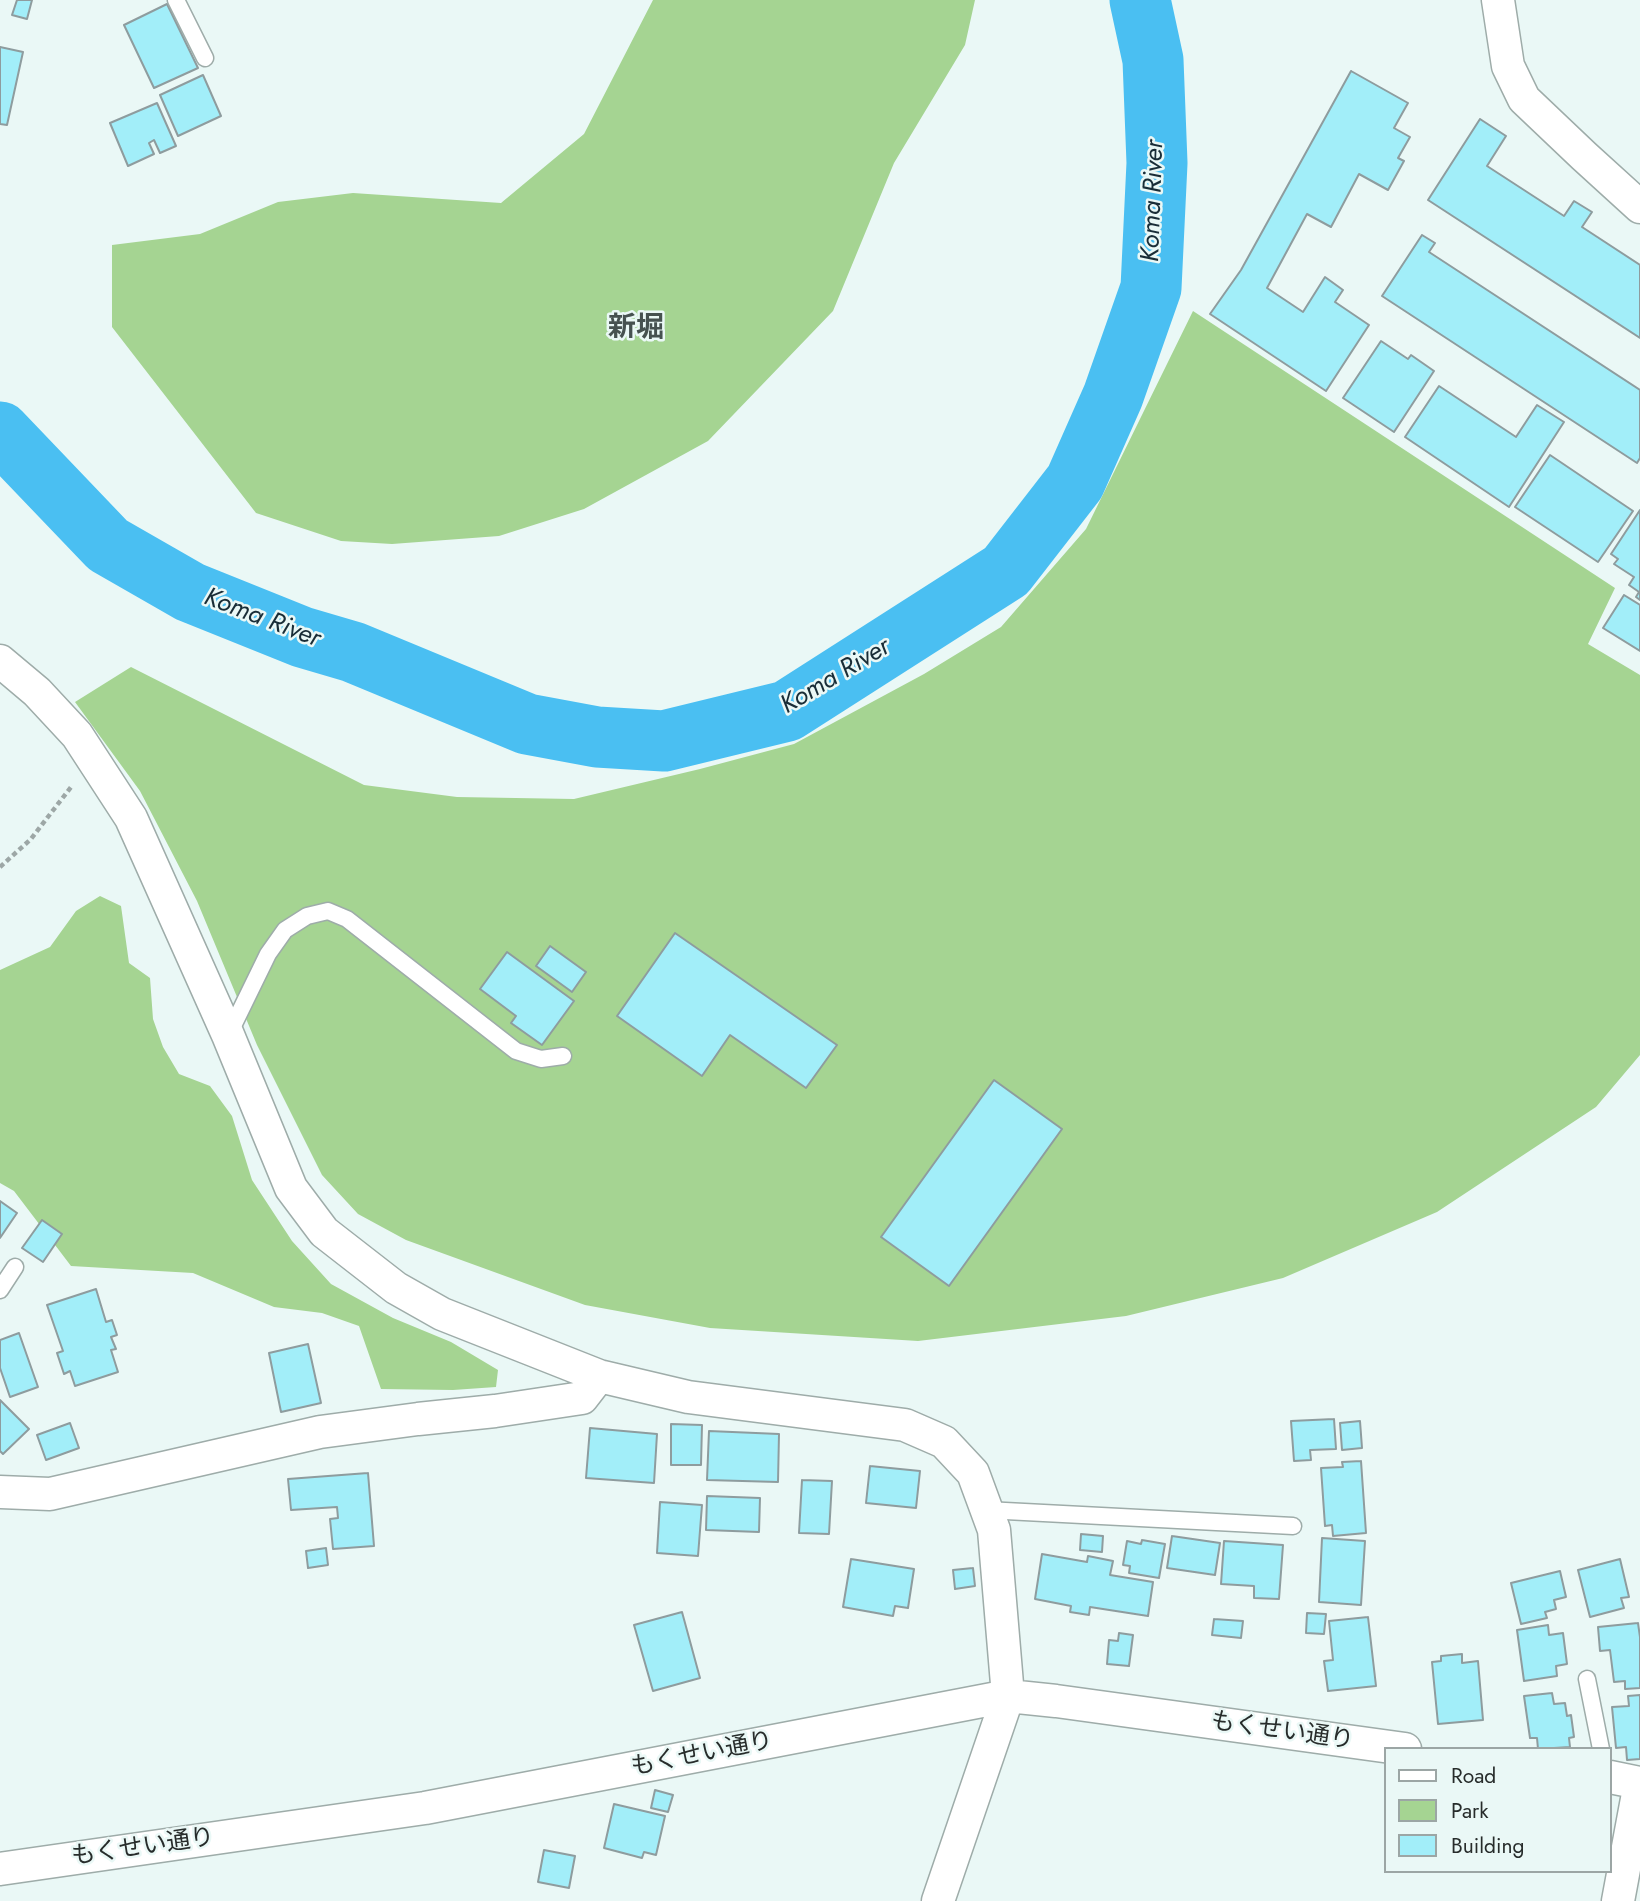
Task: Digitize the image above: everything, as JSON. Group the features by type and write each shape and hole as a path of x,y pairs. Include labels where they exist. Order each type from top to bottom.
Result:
{"street":[{"path":"1498,0 1508,66 1524,99 1640,206"},
{"path":"0,661 37,692 77,735 131,818 228,1035 291,1188 324,1232 396,1288 442,1314 599,1376 688,1397 905,1424 944,1442 973,1473 994,1530 1007,1696 938,1901"},
{"path":"0,1492 50,1494 320,1432 582,1398 599,1376"},
{"name":"もくせい通り","path":"0,1869 425,1808 1007,1696 1069,1702 1391,1747"},
{"path":"1612,1777 1640,1783 1618,1901"}],"lane":[{"path":"176,0 205,58"},
{"path":"228,1035 268,954 285,930 307,916 328,911 347,919 516,1051 541,1059 563,1056"},
{"path":"0,1290 15,1266"},
{"path":"986,1510 1293,1526"},
{"path":"1587,1679 1601,1747"}],"path":[{"path":"0,867 31,839 92,758"}],"green space":[{"path":"653,0 975,0 965,45 894,163 833,311 708,441 584,509 499,536 392,544 341,541 256,513 112,327 112,245 200,234 278,202 353,193 501,203 584,134"},
{"path":"1193,311 1615,588 1588,644 1640,675 1640,1055 1596,1107 1437,1212 1283,1278 1126,1316 918,1341 710,1328 585,1305 406,1240 358,1214 322,1175 257,1045 197,901 140,791 75,702 131,667 364,785 457,797 574,799 794,744 924,674 1001,627 1086,529"},
{"path":"100,896 121,906 129,963 150,978 153,1019 163,1047 179,1074 210,1086 232,1116 252,1180 292,1241 331,1284 393,1318 451,1342 498,1370 496,1387 453,1390 381,1389 359,1326 322,1313 274,1307 193,1273 71,1266 14,1191 0,1183 0,970 50,947 76,911"}],"building":[{"path":"17,0 32,0 27,19 12,15"},
{"path":"167,4 198,68 154,88 124,25"},
{"path":"0,47 23,52 7,125 0,124"},
{"path":"1351,71 1408,103 1394,128 1410,137 1398,158 1404,161 1388,190 1359,174 1331,227 1307,214 1267,288 1303,312 1325,277 1343,290 1335,302 1369,325 1326,391 1210,314 1241,270"},
{"path":"203,75 221,116 178,136 160,95"},
{"path":"157,103 176,146 160,153 154,140 149,143 154,154 128,166 110,123"},
{"path":"1480,119 1506,136 1487,166 1564,216 1574,201 1592,212 1582,227 1640,265 1640,338 1428,200"},
{"path":"1422,235 1435,243 1429,252 1640,390 1640,458 1637,463 1382,296"},
{"path":"1381,341 1408,359 1411,355 1434,371 1394,432 1343,398"},
{"path":"1439,386 1516,437 1537,405 1564,422 1509,507 1405,437"},
{"path":"1550,455 1633,511 1598,562 1515,507"},
{"path":"1640,510 1640,600 1636,597 1639,592 1629,585 1634,577 1614,564 1618,559 1611,554"},
{"path":"1624,595 1640,605 1640,651 1603,628"},
{"path":"675,933 837,1045 806,1088 730,1035 702,1076 617,1016"},
{"path":"550,946 586,972 572,992 536,966"},
{"path":"507,952 574,1001 542,1045 511,1023 516,1016 480,989"},
{"path":"994,1080 1062,1129 949,1286 881,1237"},
{"path":"0,1201 17,1213 0,1238"},
{"path":"42,1220 62,1234 43,1262 22,1248"},
{"path":"96,1289 106,1322 112,1320 117,1335 111,1337 116,1349 111,1350 118,1372 75,1386 70,1371 64,1374 57,1353 63,1351 47,1305"},
{"path":"19,1333 38,1387 10,1397 0,1368 0,1340"},
{"path":"308,1344 321,1403 281,1412 269,1353"},
{"path":"0,1400 29,1429 3,1454 0,1451"},
{"path":"1334,1419 1336,1449 1310,1450 1311,1460 1294,1461 1291,1421"},
{"path":"1360,1421 1362,1448 1342,1450 1340,1423"},
{"path":"70,1423 79,1448 46,1460 37,1435"},
{"path":"671,1424 702,1425 701,1465 671,1465"},
{"path":"590,1428 657,1434 654,1483 586,1478"},
{"path":"709,1431 779,1434 778,1482 707,1480"},
{"path":"1361,1461 1366,1533 1333,1536 1332,1525 1325,1526 1321,1468 1343,1467 1342,1462"},
{"path":"870,1466 920,1471 916,1508 866,1503"},
{"path":"368,1473 374,1546 333,1549 330,1519 338,1518 337,1507 291,1510 288,1479"},
{"path":"802,1480 832,1481 829,1534 799,1533"},
{"path":"707,1496 760,1498 759,1532 706,1530"},
{"path":"660,1502 702,1505 698,1556 657,1553"},
{"path":"1081,1534 1103,1536 1102,1552 1080,1550"},
{"path":"1172,1536 1220,1543 1215,1575 1167,1568"},
{"path":"1322,1538 1365,1541 1361,1605 1319,1602"},
{"path":"1142,1540 1165,1544 1159,1578 1129,1573 1130,1566 1123,1565 1127,1541 1141,1544"},
{"path":"1224,1541 1283,1545 1279,1599 1254,1598 1254,1586 1221,1584"},
{"path":"326,1548 328,1565 308,1568 306,1551"},
{"path":"1042,1554 1087,1562 1088,1556 1113,1561 1110,1575 1153,1582 1148,1616 1090,1607 1089,1615 1070,1612 1071,1606 1035,1599"},
{"path":"851,1559 914,1569 908,1608 895,1606 893,1616 843,1607"},
{"path":"1620,1559 1629,1597 1621,1598 1624,1608 1590,1617 1578,1570"},
{"path":"973,1568 975,1586 955,1589 953,1570"},
{"path":"1560,1571 1566,1597 1554,1600 1556,1609 1545,1612 1547,1618 1521,1624 1511,1583"},
{"path":"682,1612 700,1678 653,1691 634,1625"},
{"path":"1307,1613 1326,1614 1324,1634 1306,1633"},
{"path":"1368,1617 1376,1686 1328,1691 1324,1661 1333,1660 1329,1621"},
{"path":"1214,1619 1243,1621 1241,1638 1212,1635"},
{"path":"1638,1623 1640,1688 1625,1689 1625,1681 1614,1682 1610,1650 1600,1651 1598,1627"},
{"path":"1548,1625 1549,1635 1563,1633 1567,1664 1556,1666 1557,1676 1524,1681 1517,1630"},
{"path":"1119,1633 1133,1635 1129,1666 1107,1664 1109,1640 1118,1641"},
{"path":"1462,1654 1462,1663 1478,1661 1483,1720 1438,1724 1432,1662 1441,1661 1441,1656"},
{"path":"1552,1693 1554,1704 1565,1703 1567,1716 1571,1715 1574,1737 1569,1738 1570,1747 1538,1747 1537,1738 1530,1738 1524,1696"},
{"path":"1640,1695 1640,1759 1627,1760 1626,1747 1616,1748 1612,1707 1629,1706 1628,1696"},
{"path":"655,1790 673,1795 668,1812 651,1808"},
{"path":"614,1804 665,1816 656,1855 644,1852 642,1858 604,1848"},
{"path":"544,1850 575,1856 569,1888 538,1882"}],"waterway":[{"name":"Koma River","path":"0,432 108,545 190,592 302,637 353,652 527,724 597,737 664,741 787,711 1006,571 1075,482 1113,396 1151,288 1157,163 1153,60 1140,0"}],"district":[{"name":"新堀","path":"636,329"}]}
